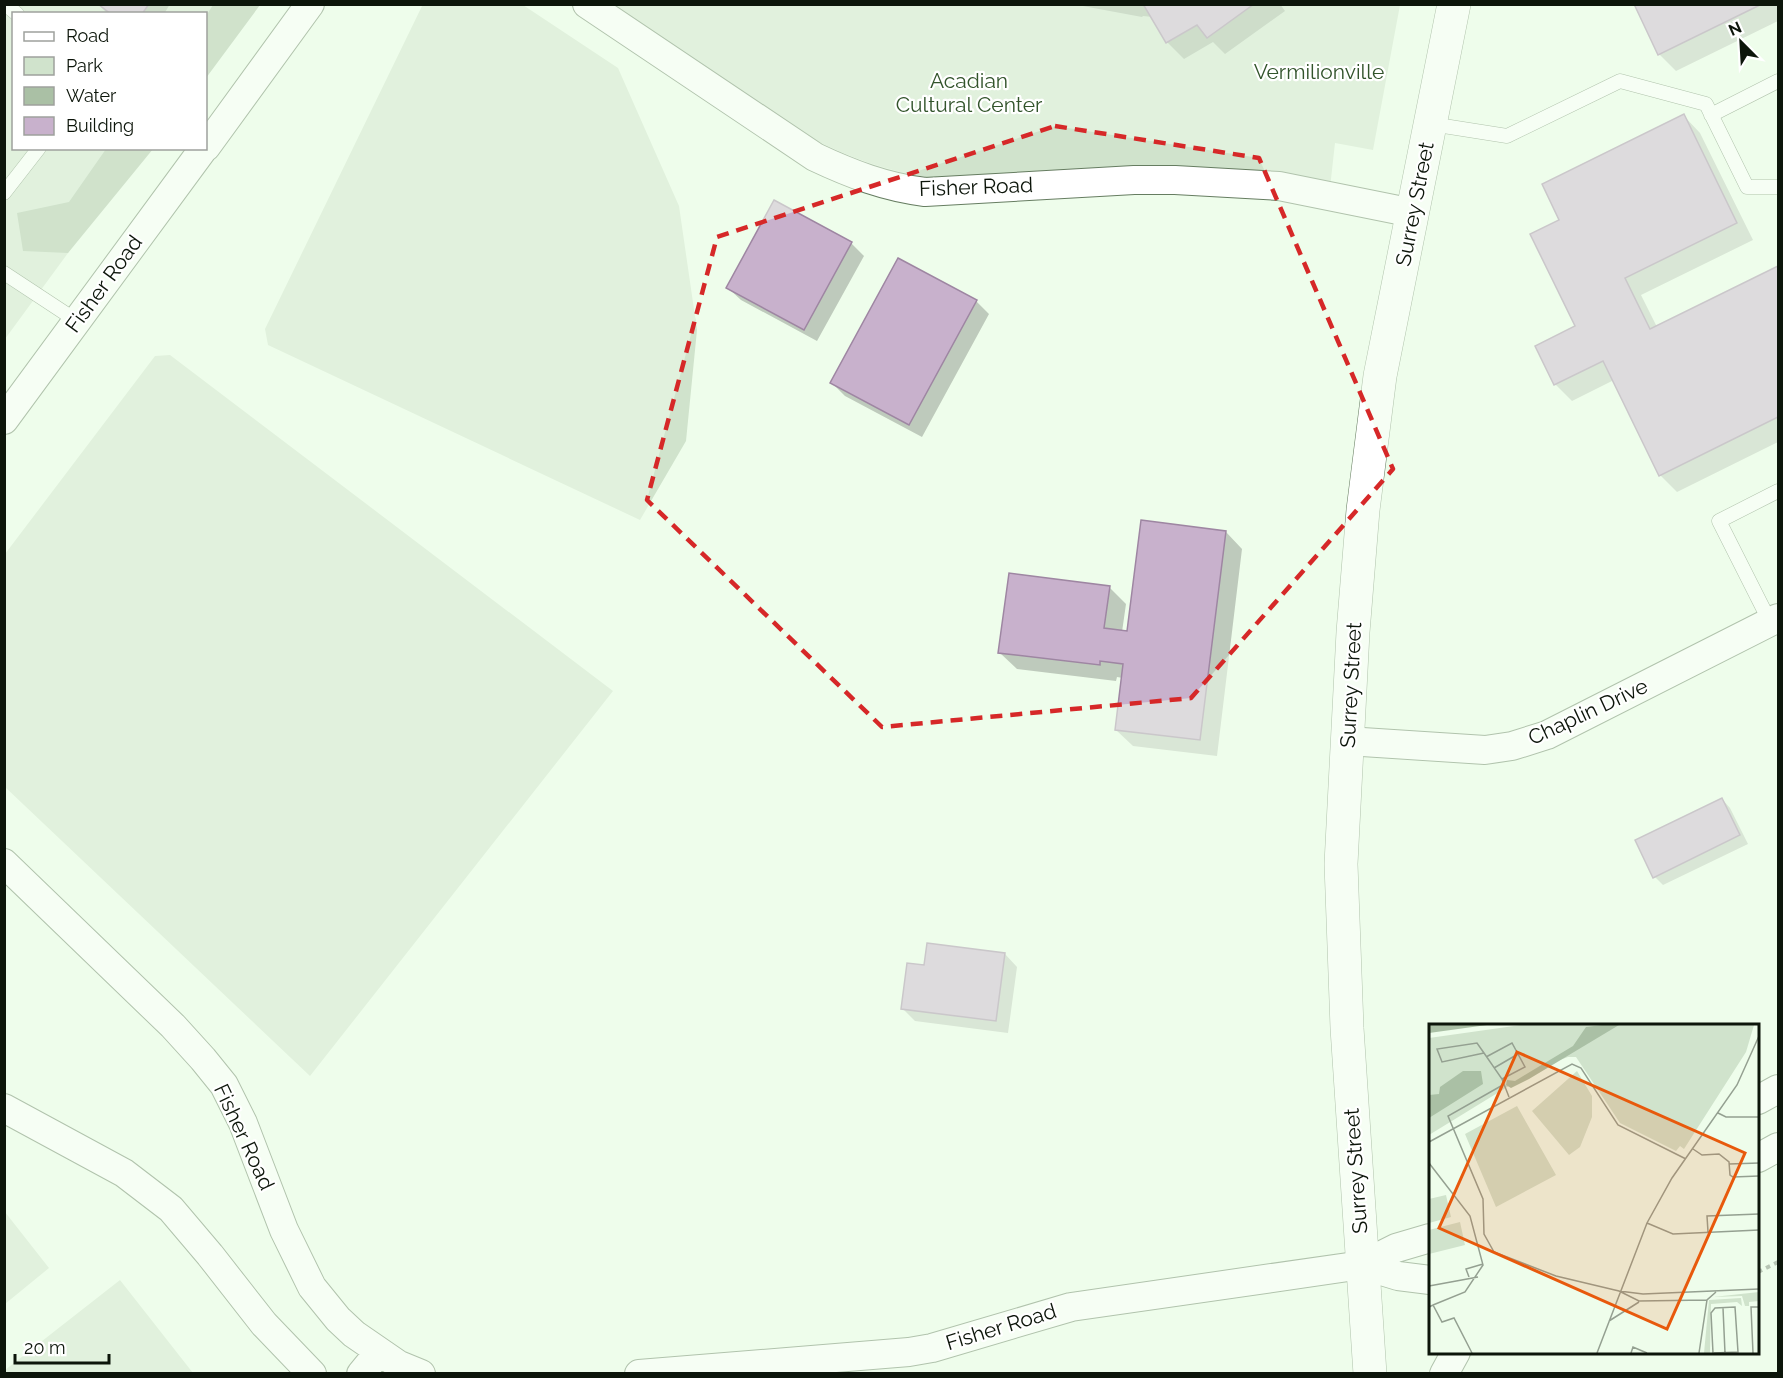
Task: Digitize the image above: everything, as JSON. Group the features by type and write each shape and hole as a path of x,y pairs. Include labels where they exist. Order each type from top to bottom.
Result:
{"street":[{"name":"Fisher Road","path":"207,145 310,4"},
{"name":"Fisher Road","path":"587,4 815,157 850,173 900,189 925,192 1134,180 1175,180 1279,186 1413,213"},
{"name":"Surrey Street","path":"1370,1374 1347,1028 1341,864 1353,632 1363,510 1380,376 1454,4"},
{"name":"Fisher Road","path":"4,420 204,150"},
{"name":"Chaplin Drive","path":"1347,741 1485,750 1512,746 1547,735 1774,620"},
{"name":"Fisher Road","path":"4,863 173,1026 224,1085 243,1124 284,1230 312,1287 338,1319 354,1334 399,1365 421,1374"},
{"path":"1759,1099 1779,1089"},
{"path":"4,1108 124,1173 171,1209 264,1324 312,1374"},
{"path":"1759,1157 1779,1147"},
{"path":"1362,1265 1396,1248 1429,1239"},
{"name":"Fisher Road","path":"639,1374 909,1352 932,1348 1071,1307 1362,1265"},
{"path":"1362,1265 1398,1276 1429,1280"},
{"path":"361,1374 379,1352"},
{"path":"1444,1374 1455,1354"}],"lane":[{"path":"1431,124 1507,136 1620,81 1706,104 1747,187 1779,187"},
{"path":"1711,115 1779,81"},
{"path":"4,193 37,150"},
{"path":"4,273 77,321"},
{"path":"1774,620 1719,521 1779,491"}],"path":[{"path":"1759,1272 1779,1262"}],"highlighted area":[{"path":"1055,126 1259,158 1393,469 1191,698 882,727 647,500 717,237"}],"green space":[{"path":"423,4 523,5 618,68 679,206 697,330 686,441 640,520 268,345 265,329"},
{"path":"5,5 227,5 207,25 207,12 12,12 12,150 126,150 68,253 5,339"},
{"name":"Vermilionville","path":"593,5 1400,5 1373,150 1335,143 1330,188 966,181 899,172 856,158 800,132"},
{"path":"170,355 613,691 310,1076 5,787 5,554 155,356"},
{"path":"5,1212 49,1268 4,1304"},
{"path":"120,1280 193,1373 5,1373 5,1370"}],"water":[{"path":"213,5 260,5 207,77 207,14"},
{"path":"105,150 152,150 68,253 23,251 17,213 69,202"}],"building":[{"path":"98,4 149,4 143,12 108,12"},
{"path":"1143,4 1254,4 1207,38 1197,25 1166,43"},
{"path":"1634,4 1762,4 1658,55"},
{"path":"1684,114 1737,223 1625,278 1650,329 1778,266 1778,417 1659,476 1603,361 1554,385 1535,346 1575,326 1530,234 1559,220 1542,184"},
{"path":"774,200 852,242 804,330 726,288"},
{"path":"898,258 977,300 909,425 830,383"},
{"path":"1141,520 1226,531 1200,740 1115,730 1123,664 1100,661 1100,665 998,653 1009,573 1110,586 1104,628 1127,631"},
{"path":"1722,798 1740,835 1653,878 1635,840"},
{"path":"927,943 1005,953 996,1021 901,1009 907,963 924,965"}],"park label":[{"name":"Acadian Cultural Center","path":"969,93"}]}
